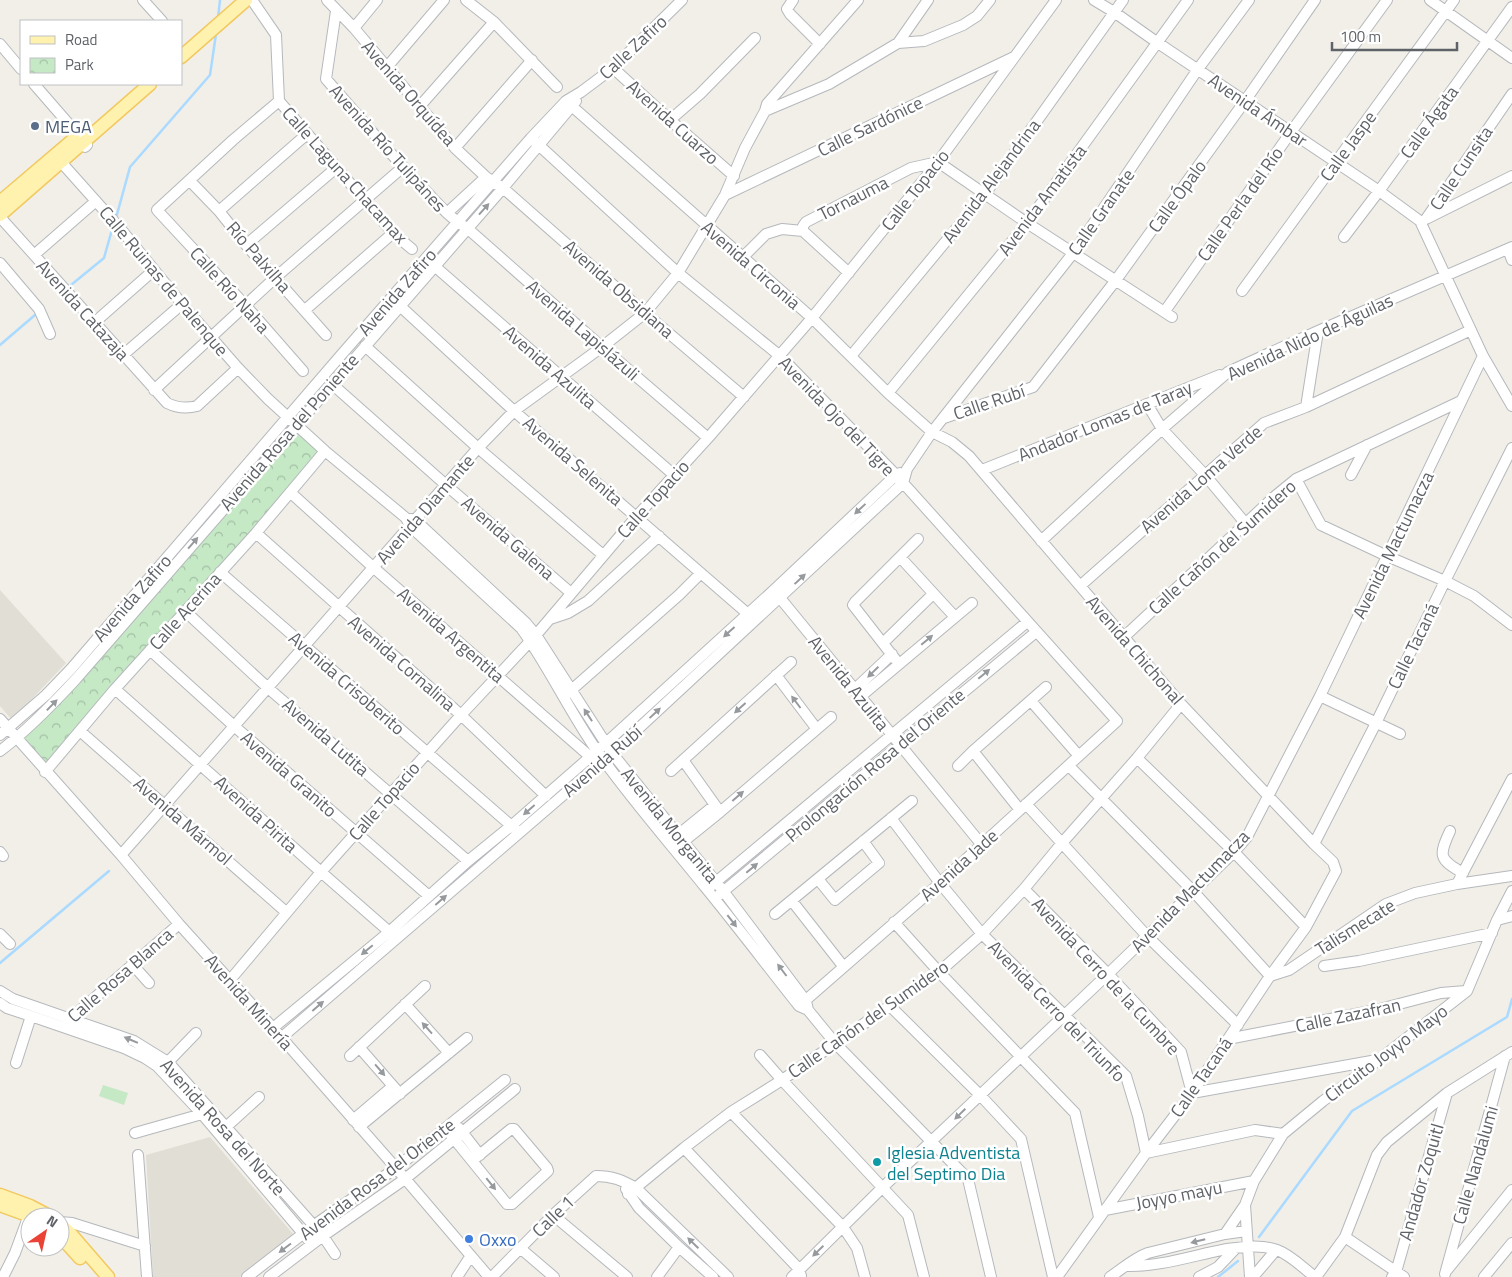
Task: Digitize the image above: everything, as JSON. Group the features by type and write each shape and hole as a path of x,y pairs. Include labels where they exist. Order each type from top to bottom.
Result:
{"main road":[{"path":"183,49 240,2"},
{"path":"1,218 63,164 81,138 136,85"},
{"path":"0,202 149,85"},
{"path":"0,1195 32,1207"},
{"path":"0,1205 20,1212"},
{"path":"70,1233 108,1277"},
{"path":"70,1247 97,1277"}],"street":[{"path":"143,0 161,20"},
{"path":"190,181 233,140 279,101 276,35 252,0"},
{"name":"Avenida Orquídea","path":"327,0 354,28 455,148 490,180"},
{"path":"354,28 377,0"},
{"path":"387,67 444,0"},
{"path":"466,0 494,22 556,87"},
{"name":"Calle Zafiro","path":"569,104 613,68 682,0"},
{"name":"Avenida Diamante","path":"121,855 200,763 374,568 410,522 478,448 514,411 645,313 678,273 725,195 745,148 767,104 858,0"},
{"path":"765,111 829,84 898,43 928,0"},
{"path":"898,43 924,41 963,25 977,16 990,0"},
{"name":"Calle Topacio","path":"230,980 321,872 461,715 533,638 637,516 780,356 849,274 938,162 1056,0"},
{"name":"Avenida Ámbar","path":"1094,0 1423,220"},
{"name":"Avenida Alejandrina","path":"851,356 985,194 1123,0"},
{"name":"Avenida Amatista","path":"888,393 1027,223 1188,0"},
{"name":"Calle Granate","path":"944,418 1074,252 1198,69 1249,0"},
{"name":"Calle Ópalo","path":"1033,387 1116,280 1246,101 1315,0"},
{"name":"Calle Perla del Río","path":"1116,280 1169,314 1291,132 1387,0"},
{"path":"1430,0 1512,58"},
{"name":"Calle Jaspe","path":"1242,291 1454,0"},
{"path":"790,5 790,14 820,44"},
{"name":"Calle Ágata","path":"1344,237 1512,7"},
{"name":"Avenida Río Tulipánes","path":"336,10 326,80 403,167 447,213 462,225"},
{"path":"420,106 494,22"},
{"path":"670,120 700,94 755,38"},
{"path":"0,44 20,68"},
{"name":"Calle Sardónice","path":"725,195 1015,56"},
{"path":"455,148 532,60"},
{"name":"Avenida Cuarzo","path":"613,68 734,176"},
{"path":"35,85 81,138"},
{"name":"Calle Cunsita","path":"1423,220 1512,94"},
{"name":"Calle Laguna Chacamax","path":"279,101 393,233 412,249"},
{"name":"Avenida Zafiro","path":"4,732 46,696 162,571 291,422 427,259 462,225 490,180 535,142 569,104"},
{"name":"Avenida Circonia","path":"569,104 812,318 888,393 932,432"},
{"path":"219,211 307,134"},
{"name":"Avenida Rosa del Poniente","path":"291,422 332,384 435,266 462,225 503,188 535,142"},
{"name":"Avenida Ojo del Tigre","path":"535,142 678,273 780,356 899,479 1116,721"},
{"path":"938,162 1027,223 1116,280"},
{"name":"Tornauma","path":"803,231 803,226 806,222 911,168 938,162"},
{"name":"Calle Ruinas de Palenque","path":"63,164 119,227 211,338 268,399 291,422 410,522 533,638"},
{"path":"154,390 276,277 403,167"},
{"path":"246,245 336,168"},
{"path":"1512,176 1423,220 1483,356 1512,406"},
{"path":"447,213 490,180"},
{"name":"Avenida Obsidiana","path":"490,180 503,188 744,397"},
{"name":"Calle Río Naha","path":"190,181 158,210 246,306 302,371"},
{"name":"Río Palxilha","path":"190,181 219,211 246,245 326,335"},
{"path":"34,255 96,201"},
{"name":"Avenida Catazaja","path":"1,218 167,403 180,408 197,406 238,368"},
{"name":"Avenida Lapislázuli","path":"462,225 708,438"},
{"path":"743,257 766,234 782,229 803,231 849,274"},
{"path":"305,310 393,233"},
{"path":"1510,248 1512,260"},
{"name":"Avenida Nido de Águilas","path":"1041,540 1162,429 1228,372 1510,248"},
{"name":"Avenida Azulita","path":"427,259 674,474"},
{"path":"0,263 39,309 50,334"},
{"path":"95,322 154,270"},
{"path":"123,355 182,304"},
{"name":"Avenida Selenita","path":"400,306 514,411 748,614"},
{"name":"Avenida Loma Verde","path":"1080,586 1264,423 1306,408 1471,330"},
{"path":"1306,408 1318,331"},
{"path":"364,346 478,448 604,555"},
{"name":"Avenida Mactumacza","path":"797,1274 883,1187 1108,974 1234,852 1247,837 1320,696 1483,356"},
{"name":"Andador Lomas de Taray","path":"982,470 1228,372"},
{"name":"Avenida Galena","path":"332,384 571,593"},
{"name":"Calle Rubí","path":"944,418 1033,387"},
{"name":"Calle Cañón del Sumidero","path":"1124,637 1274,497 1296,479 1461,401"},
{"path":"1147,404 1162,429 1205,475 1246,524"},
{"name":"Avenida Rubí","path":"281,1038 393,935 515,829 546,796 593,753 684,679 777,594 899,479 944,418"},
{"name":"Avenida Chichonal","path":"932,432 952,442 982,470 1181,704 1333,862 1336,871"},
{"path":"1351,475 1367,445"},
{"name":"Calle Tacaná","path":"1314,844 1512,448"},
{"name":"Calle Acerina","path":"45,772 115,689 256,533 325,451"},
{"path":"1296,479 1321,525 1474,596 1512,625"},
{"name":"Avenida Argentita","path":"291,492 497,676 593,753 601,762"},
{"name":"Avenida Cornalina","path":"256,533 461,715 546,796"},
{"path":"549,619 568,613 588,601 659,536"},
{"path":"899,664 853,605 918,539"},
{"path":"900,557 955,617"},
{"path":"0,751 16,739 52,705 162,571"},
{"name":"Avenida Crisoberito","path":"220,572 515,829"},
{"path":"563,697 679,595 701,573"},
{"name":"Avenida Azulita","path":"777,594 891,736 982,845"},
{"name":"Avenida Rubí","path":"273,1028 393,935 429,896 468,862 515,829 601,762 748,614 777,594"},
{"path":"883,643 933,594"},
{"path":"857,694 899,664 972,603"},
{"name":"Avenida Lutita","path":"185,612 268,688 468,862"},
{"name":"Prolongación Rosa del Oriente","path":"707,889 1027,622"},
{"name":"Prolongación Rosa del Oriente","path":"714,899 1036,632"},
{"path":"533,638 593,753"},
{"name":"Avenida Morganita","path":"533,638 572,689 612,752 724,892 804,1006"},
{"name":"Avenida Granito","path":"150,650 429,896"},
{"path":"857,694 892,654"},
{"path":"671,771 791,662"},
{"path":"776,675 816,728"},
{"path":"958,766 1046,687"},
{"name":"Avenida Pirita","path":"115,689 393,935"},
{"path":"1320,696 1400,734"},
{"path":"1030,701 1079,756"},
{"name":"Calle Cañón del Sumidero","path":"632,1191 731,1112 782,1080 940,972 982,934 1024,889 1062,843 1102,800 1181,704"},
{"path":"671,846 831,717"},
{"name":"Avenida Minería","path":"0,720 4,732 16,739 121,855 179,924 396,1168 470,1257 491,1277"},
{"name":"Avenida Jade","path":"804,1006 843,966 940,883 1116,721"},
{"name":"Avenida Mármol","path":"80,731 286,912"},
{"path":"973,752 1023,807 1062,843 1147,936 1238,1025"},
{"path":"1137,758 1234,852 1306,927"},
{"path":"683,760 717,808"},
{"name":"Avenida Morganita","path":"601,762 835,1043 968,1179 992,1277"},
{"path":"1069,766 1193,891 1270,976"},
{"path":"1457,884 1512,779"},
{"path":"776,914 912,801"},
{"path":"802,810 810,820"},
{"name":"Avenida Cerro del Triunfo","path":"891,818 940,883 982,934 1126,1076 1138,1116 1146,1153"},
{"path":"1450,831 1442,849 1442,856 1450,866 1463,873"},
{"path":"818,879 835,900 878,863 863,841"},
{"name":"Calle Tacaná","path":"1055,1277 1192,1093 1270,976 1306,927 1336,871"},
{"name":"Talismecate","path":"1270,976 1289,970 1386,904 1415,893 1457,884 1512,876"},
{"name":"Avenida Cerro de la Cumbre","path":"1024,889 1108,974 1181,1052 1192,1093"},
{"name":"Circuito Joyyo Mayo","path":"1224,1234 1245,1205 1254,1181 1283,1134 1467,990 1497,920 1512,891"},
{"path":"792,901 843,966"},
{"path":"1497,920 1512,916"},
{"path":"894,922 1075,1113 1102,1213"},
{"name":"Calle Rosa Blanca","path":"62,1026 179,924"},
{"path":"1324,966 1359,961 1492,933"},
{"path":"0,934 10,944"},
{"path":"132,964 149,983"},
{"path":"350,1056 425,986"},
{"name":"Calle Zazafran","path":"1228,1039 1376,1010 1441,993 1467,990"},
{"name":"Avenida Rosa del Norte","path":"0,991 13,999 134,1041 168,1062 323,1236 335,1254"},
{"name":"Avenida Rosa del Norte","path":"0,1004 124,1048 157,1066 202,1114 312,1244"},
{"path":"406,1004 449,1053"},
{"path":"890,1006 980,1095 1021,1139 1055,1277"},
{"path":"16,1063 31,1016"},
{"path":"168,1062 196,1034"},
{"path":"356,1123 396,1090 467,1038"},
{"path":"359,1047 396,1090"},
{"path":"1127,1266 1143,1266 1247,1246 1276,1250 1286,1255 1315,1277 1345,1237 1377,1155 1387,1142 1447,1093 1508,1054"},
{"name":"Calle Nandalumi","path":"1443,1275 1508,1054"},
{"path":"760,1055 908,1215 924,1277"},
{"path":"1192,1093 1380,1059"},
{"name":"Avenida Rosa del Oriente","path":"247,1277 313,1226 396,1168 505,1080"},
{"name":"Avenida Rosa del Oriente","path":"268,1277 405,1179 514,1089"},
{"name":"Andador Zoquitl","path":"1397,1275 1447,1093"},
{"path":"226,1127 259,1097"},
{"path":"731,1112 843,1227 857,1248 865,1277"},
{"path":"135,1133 202,1114"},
{"path":"455,1121 459,1136"},
{"path":"446,1128 459,1136 510,1205 548,1171 548,1168 514,1129 511,1128 476,1158"},
{"path":"1146,1153 1255,1130 1283,1134"},
{"path":"684,1148 797,1274"},
{"path":"138,1155 147,1277"},
{"name":"Calle 1","path":"491,1277 553,1215 596,1176 609,1176 622,1180 632,1191"},
{"name":"Joyyo mayu","path":"1102,1213 1254,1181"},
{"path":"1443,1275 1512,1190"},
{"path":"632,1191 639,1208 713,1277"},
{"path":"632,1191 728,1277"},
{"name":"Circuito Joyyo Mayo","path":"1245,1205 1251,1277"},
{"path":"553,1215 627,1277"},
{"path":"70,1223 144,1246"},
{"path":"1110,1277 1138,1257 1148,1253 1246,1230"},
{"path":"1345,1237 1397,1275"},
{"path":"3,1277 20,1241"},
{"path":"1484,1277 1512,1243"},
{"path":"657,1277 679,1247"},
{"path":"520,1248 554,1277"},
{"path":"1199,1277 1218,1267 1236,1248"},
{"path":"1251,1277 1276,1250"},
{"path":"457,1277 470,1257"}],"shaded area":[{"path":"0,590 66,663 12,720 0,706"},
{"path":"210,1137 294,1235 240,1277 153,1277 146,1155"}],"green space":[{"path":"297,430 322,452 46,762 21,740"},
{"path":"103,1085 128,1093 124,1105 99,1096"}],"waterway":[{"path":"218,18 220,0"},
{"path":"116,218 130,167 210,75 216,34"},
{"path":"71,285 104,258 113,226"},
{"path":"0,345 35,315"},
{"path":"0,963 109,871"},
{"path":"1259,1237 1352,1111 1507,1017 1512,999"},
{"path":"1218,1277 1238,1261"}],"place":[{"name":"MEGA","path":"35,126"},
{"name":"Iglesia Adventista del Septimo Dia","path":"877,1162"},
{"name":"Oxxo","path":"469,1239"}]}
